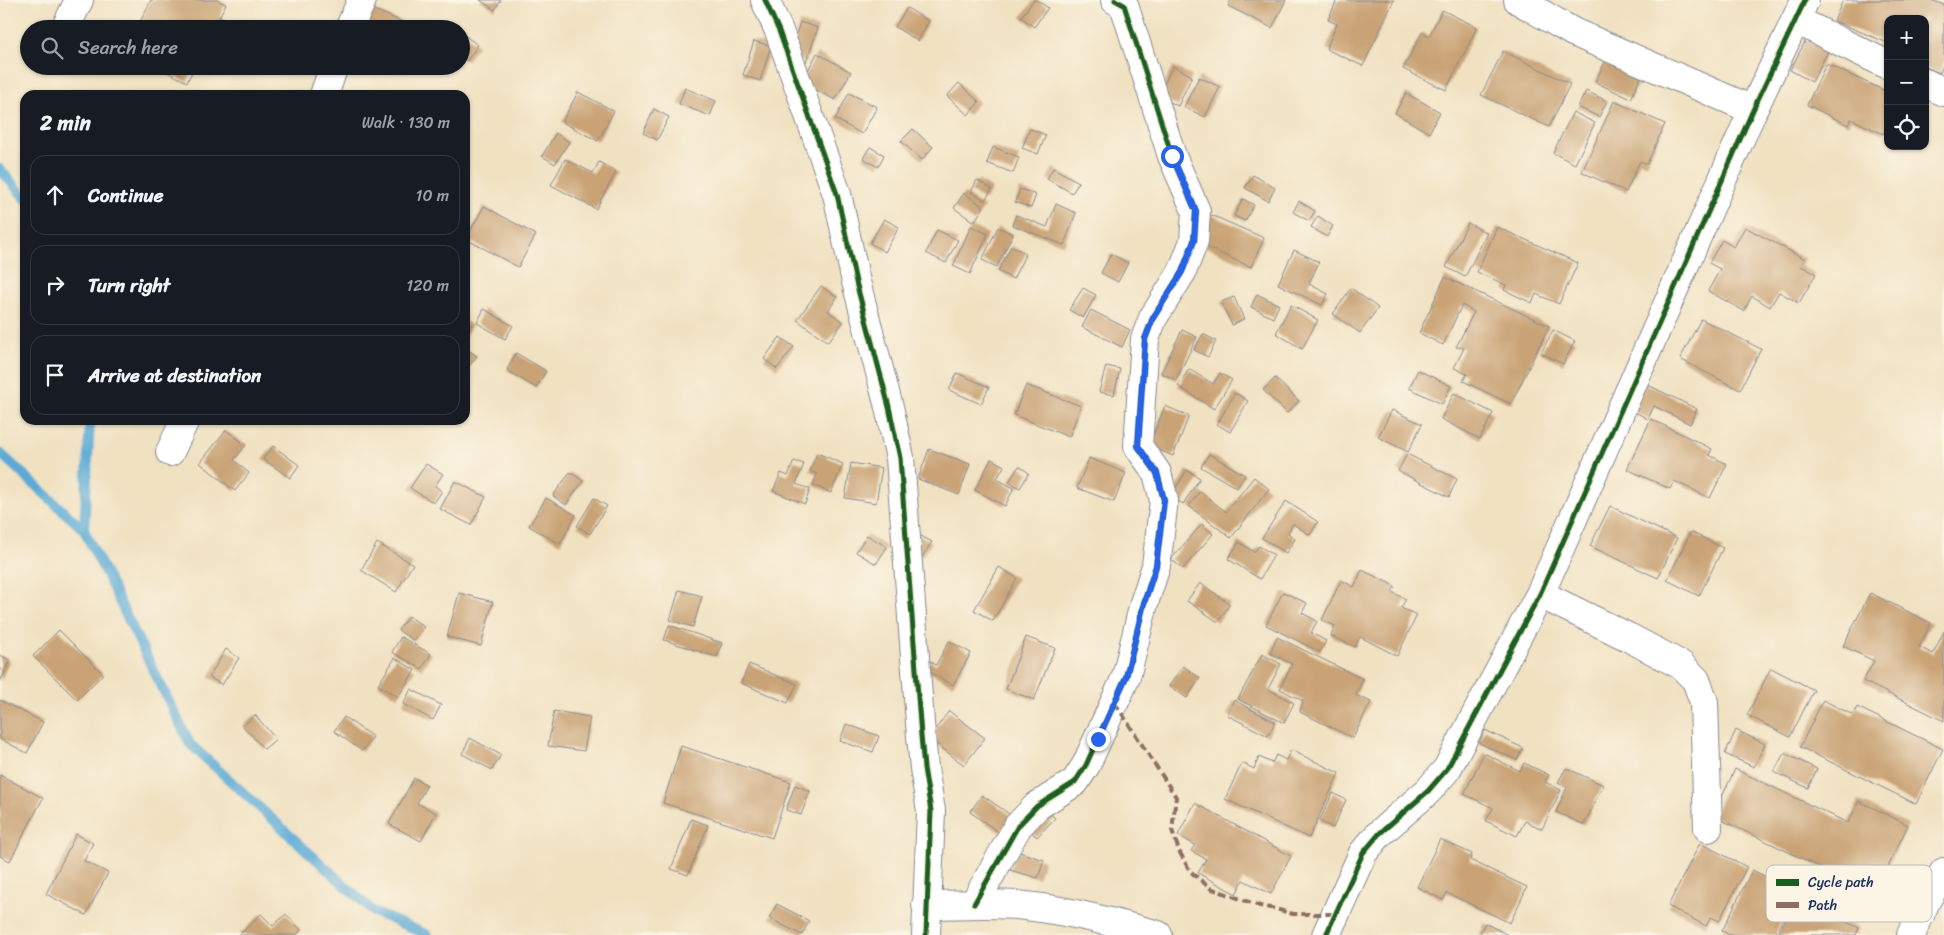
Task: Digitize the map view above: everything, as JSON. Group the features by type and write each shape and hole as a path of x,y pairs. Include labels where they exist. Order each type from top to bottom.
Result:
{"street":[{"path":"69,20 79,0"},
{"path":"353,20 362,0"},
{"path":"765,0 837,194 856,282 889,407 900,458 923,752 932,811 926,935"},
{"path":"974,904 1018,826 1037,806 1075,782 1086,766 1126,677 1144,603 1156,566 1164,500 1157,473 1138,446 1145,339 1153,318 1182,272 1194,241 1196,211 1172,156 1124,5 1115,0"},
{"path":"1518,0 1573,32 1753,110"},
{"path":"1326,935 1362,853 1379,834 1428,791 1447,769 1540,594 1753,110 1800,10 1884,62"},
{"path":"326,90 331,75"},
{"path":"1929,85 1944,92"},
{"path":"170,452 183,425"},
{"path":"1540,594 1628,636 1681,665 1696,680 1704,702 1708,828"},
{"path":"1932,891 1944,872"},
{"path":"926,906 974,904 1026,906 1092,917 1158,935"},
{"path":"1912,935 1917,922"}],"building":[{"path":"151,0 217,0 226,4 219,17 226,20 141,20"},
{"path":"480,0 501,0 495,10"},
{"path":"1034,0 1048,8 1034,27 1021,17"},
{"path":"1231,0 1286,0 1272,28 1228,6"},
{"path":"1337,0 1394,0 1363,66 1326,49 1337,24 1328,20"},
{"path":"1843,0 1931,0 1944,5 1944,63 1940,73 1929,69 1929,15 1884,15 1884,41 1834,21"},
{"path":"370,8 398,20 364,20"},
{"path":"907,8 929,21 918,41 895,27"},
{"path":"1442,10 1477,27 1446,90 1403,69 1422,32 1429,36"},
{"path":"800,22 818,28 806,62 789,56"},
{"path":"470,39 478,45 470,57"},
{"path":"1806,40 1828,51 1812,82 1790,70"},
{"path":"754,41 771,46 760,81 743,75"},
{"path":"1503,51 1570,84 1549,127 1481,95"},
{"path":"817,53 851,72 835,100 802,82"},
{"path":"1606,60 1641,76 1631,99 1595,82"},
{"path":"1826,64 1884,90 1884,132 1883,134 1851,119 1848,125 1807,105"},
{"path":"1173,66 1192,76 1178,106 1158,96"},
{"path":"173,75 190,75 187,82"},
{"path":"1199,77 1220,87 1205,117 1184,107"},
{"path":"959,83 979,102 968,115 947,96"},
{"path":"685,88 716,101 710,116 679,104"},
{"path":"1586,91 1607,101 1599,117 1578,107"},
{"path":"578,92 614,111 598,141 562,122"},
{"path":"849,93 877,107 862,134 835,119"},
{"path":"1406,93 1440,112 1429,133 1395,113"},
{"path":"1614,101 1665,124 1647,164 1640,161 1626,192 1582,172"},
{"path":"654,109 669,117 657,140 643,133"},
{"path":"1573,112 1595,123 1575,164 1553,153"},
{"path":"913,129 933,147 922,160 901,141"},
{"path":"1030,129 1046,135 1038,154 1022,148"},
{"path":"556,133 569,142 555,164 542,156"},
{"path":"870,147 884,155 878,167 863,158"},
{"path":"993,147 1019,157 1013,173 987,163"},
{"path":"565,159 593,173 599,162 616,172 596,209 551,185"},
{"path":"1053,168 1079,182 1072,193 1047,179"},
{"path":"1253,175 1275,188 1268,201 1245,188"},
{"path":"977,180 992,189 985,200 971,192"},
{"path":"1020,189 1036,195 1031,208 1015,202"},
{"path":"964,193 984,207 974,222 954,208"},
{"path":"1243,199 1254,205 1245,221 1234,216"},
{"path":"1299,201 1315,211 1309,221 1293,212"},
{"path":"1056,204 1076,213 1064,245 1012,225 1016,215 1047,227"},
{"path":"484,206 536,235 518,267 470,241 470,232"},
{"path":"1209,214 1264,238 1251,267 1197,243"},
{"path":"1318,216 1333,226 1327,237 1311,227"},
{"path":"884,219 899,227 885,252 870,243"},
{"path":"1468,223 1487,233 1465,277 1446,267"},
{"path":"971,226 988,234 970,274 953,266"},
{"path":"998,227 1013,234 997,267 982,260"},
{"path":"1497,227 1578,263 1559,304 1536,294 1532,303 1504,290 1506,285 1477,272"},
{"path":"1745,227 1805,259 1801,266 1816,274 1799,303 1779,292 1770,307 1752,296 1744,311 1708,291 1720,269 1709,263 1722,240 1734,247"},
{"path":"937,230 958,240 946,263 926,253"},
{"path":"1011,246 1026,253 1013,279 998,271"},
{"path":"1294,250 1319,262 1309,284 1328,294 1322,305 1278,284"},
{"path":"1111,254 1128,263 1118,282 1101,273"},
{"path":"1445,277 1549,326 1511,404 1463,381 1467,374 1454,368 1464,348 1456,347 1474,312 1462,305 1443,345 1419,333"},
{"path":"821,286 837,297 828,311 843,322 828,342 797,320"},
{"path":"1083,288 1096,295 1083,318 1069,310"},
{"path":"1351,288 1378,308 1360,333 1333,314"},
{"path":"1257,294 1279,305 1273,318 1251,307"},
{"path":"1234,297 1244,319 1232,325 1221,302"},
{"path":"1291,305 1318,320 1302,349 1276,333"},
{"path":"484,309 513,326 505,339 477,323"},
{"path":"1091,310 1130,330 1122,347 1082,327"},
{"path":"1701,319 1761,349 1740,390 1680,359"},
{"path":"1182,330 1197,337 1176,380 1161,373"},
{"path":"1553,330 1575,341 1563,364 1541,353"},
{"path":"1203,334 1216,341 1208,357 1194,350"},
{"path":"780,337 794,347 777,369 764,359"},
{"path":"470,351 477,356 470,365"},
{"path":"516,353 546,371 536,388 507,370"},
{"path":"1106,366 1120,369 1114,395 1099,392"},
{"path":"1189,369 1213,384 1220,373 1232,380 1214,409 1178,386"},
{"path":"1418,370 1451,386 1442,404 1409,388"},
{"path":"957,373 989,387 981,404 949,390"},
{"path":"1275,378 1299,401 1287,413 1263,390"},
{"path":"1642,382 1697,409 1690,424 1654,406 1648,419 1629,409"},
{"path":"1026,385 1081,406 1069,437 1014,415"},
{"path":"1235,393 1248,401 1230,432 1217,424"},
{"path":"1454,393 1493,413 1480,439 1441,419"},
{"path":"1165,406 1189,416 1173,456 1149,446"},
{"path":"1392,410 1422,424 1408,452 1378,437"},
{"path":"1651,419 1712,449 1709,455 1727,464 1710,498 1674,481 1670,489 1627,469"},
{"path":"226,430 246,445 234,460 249,473 235,491 200,463"},
{"path":"273,446 299,465 290,478 263,459"},
{"path":"929,449 970,464 959,495 918,479"},
{"path":"817,453 843,464 831,493 813,485 817,474 810,471"},
{"path":"1209,454 1245,475 1237,488 1201,467"},
{"path":"1407,454 1457,479 1449,497 1398,471"},
{"path":"1089,458 1126,473 1114,502 1077,488"},
{"path":"991,459 1004,466 997,479 1014,488 1005,506 975,490"},
{"path":"794,461 804,464 796,484 810,489 805,504 773,491 781,473 788,476"},
{"path":"851,463 882,468 876,503 845,498"},
{"path":"426,464 443,474 435,486 442,491 434,503 410,488"},
{"path":"1019,466 1029,473 1020,488 1009,482"},
{"path":"1187,470 1200,478 1183,504 1171,496"},
{"path":"570,472 583,481 566,505 553,496"},
{"path":"1254,477 1269,489 1231,538 1189,506 1200,491 1226,512"},
{"path":"455,481 486,497 471,525 440,509"},
{"path":"546,498 576,515 560,544 529,526"},
{"path":"594,498 607,506 590,534 577,526"},
{"path":"1286,501 1318,522 1310,535 1293,524 1288,533 1295,539 1286,553 1262,538"},
{"path":"1610,506 1677,538 1658,578 1590,546"},
{"path":"1202,524 1213,534 1183,569 1171,559"},
{"path":"1691,532 1723,548 1699,596 1667,580"},
{"path":"867,535 887,547 876,564 856,552"},
{"path":"921,536 932,542 922,557 911,551"},
{"path":"1239,542 1254,552 1259,546 1274,555 1260,579 1228,559"},
{"path":"377,543 413,564 396,592 361,570"},
{"path":"999,567 1017,578 993,621 974,610"},
{"path":"1362,570 1395,586 1392,592 1406,599 1401,608 1417,615 1397,656 1360,637 1355,647 1331,636 1335,626 1322,620 1341,580 1354,587"},
{"path":"1200,583 1230,604 1218,622 1187,601"},
{"path":"679,590 702,596 693,627 670,620"},
{"path":"1283,592 1307,603 1302,613 1317,621 1311,633 1326,641 1320,652 1266,625"},
{"path":"459,593 493,602 481,646 447,637"},
{"path":"1870,593 1931,623 1919,647 1933,654 1944,631 1944,721 1863,681 1874,661 1843,646"},
{"path":"409,616 424,627 414,641 398,630"},
{"path":"669,625 722,643 717,657 664,640"},
{"path":"59,630 103,674 77,700 33,656"},
{"path":"401,637 431,654 422,669 392,652"},
{"path":"1026,637 1055,648 1034,700 1006,689"},
{"path":"1277,637 1363,679 1356,695 1371,702 1353,738 1300,712 1303,701 1280,689 1292,664 1270,653"},
{"path":"949,641 971,653 953,685 925,670 930,661 936,665"},
{"path":"226,649 239,658 222,685 209,677"},
{"path":"1262,654 1281,664 1268,689 1294,703 1284,723 1238,699"},
{"path":"0,655 10,660 0,682"},
{"path":"395,658 415,670 398,697 378,685"},
{"path":"749,664 797,684 788,703 741,683"},
{"path":"1183,666 1200,678 1187,698 1169,686"},
{"path":"1771,668 1814,690 1790,737 1747,715"},
{"path":"411,689 441,705 433,720 403,704"},
{"path":"0,700 43,722 27,753 0,739"},
{"path":"1234,700 1275,722 1268,736 1227,715"},
{"path":"1823,700 1853,715 1857,707 1943,749 1916,804 1800,747"},
{"path":"554,711 590,717 584,751 548,746"},
{"path":"949,711 985,738 964,765 929,738"},
{"path":"255,715 276,739 264,749 243,726"},
{"path":"344,717 373,737 362,751 334,731"},
{"path":"846,724 879,736 873,752 840,741"},
{"path":"1485,730 1523,748 1517,760 1479,743"},
{"path":"1736,730 1765,744 1754,767 1725,754"},
{"path":"470,738 501,755 492,770 462,754"},
{"path":"681,746 791,782 772,838 663,803"},
{"path":"1291,750 1339,773 1309,838 1225,799 1242,763 1254,769 1259,757 1272,763 1276,755 1286,760"},
{"path":"1484,753 1520,771 1524,763 1549,775 1545,782 1561,790 1542,829 1525,821 1517,836 1486,821 1493,808 1464,794"},
{"path":"1784,753 1817,769 1808,788 1774,772"},
{"path":"1566,768 1603,785 1584,825 1556,812 1567,787 1558,782"},
{"path":"1735,769 1848,823 1859,801 1908,825 1889,865 1816,865 1713,816"},
{"path":"0,775 43,798 10,861 0,856"},
{"path":"414,778 427,785 417,803 436,813 421,841 389,824"},
{"path":"795,785 810,791 801,815 786,810"},
{"path":"1333,793 1346,800 1333,828 1319,821"},
{"path":"982,795 1012,816 1000,833 970,812"},
{"path":"1195,803 1291,856 1271,894 1243,880 1236,894 1198,873 1206,859 1191,851 1195,845 1178,835"},
{"path":"1043,807 1055,818 1037,837 1025,827"},
{"path":"691,819 708,825 688,875 671,869"},
{"path":"76,834 93,843 84,861 108,873 86,915 46,894"},
{"path":"1440,839 1472,854 1470,860 1527,887 1510,923 1447,893 1443,900 1417,887"},
{"path":"1700,843 1747,867 1719,921 1711,917 1706,926 1668,906"},
{"path":"1016,851 1044,860 1038,878 1010,870"},
{"path":"1752,870 1766,877 1766,922 1781,922 1775,935 1730,935 1722,931"},
{"path":"777,904 809,921 802,935 769,918"},
{"path":"261,914 273,926 286,914 301,930 296,935 239,935"},
{"path":"1784,922 1847,922 1859,928 1856,935 1778,935"},
{"path":"1485,923 1508,935 1479,935"}],"waterway":[{"path":"0,169 20,192"},
{"path":"84,530 90,425"},
{"path":"0,453 84,530 190,744 374,912 428,935"}],"marked path":[{"path":"1115,703 1176,797 1172,830 1179,851 1190,871 1210,888 1260,906 1293,914 1335,914"}],"cycle path":[{"path":"765,0 779,31 837,194 856,282 889,407 900,458 921,736 931,811 926,935"},
{"path":"974,904 1018,826 1037,806 1075,782 1086,765 1126,677 1144,603 1156,566 1164,500 1157,473 1138,446 1145,339 1153,318 1182,272 1194,241 1196,211 1172,156 1124,5 1115,0"},
{"path":"1326,935 1363,853 1379,834 1428,791 1447,769 1540,594 1753,110 1805,0"}],"route":[{"path":"1098,739 1126,677 1144,603 1156,566 1164,500 1157,473 1138,446 1145,339 1153,318 1182,272 1194,241 1196,211 1172,156"}]}
